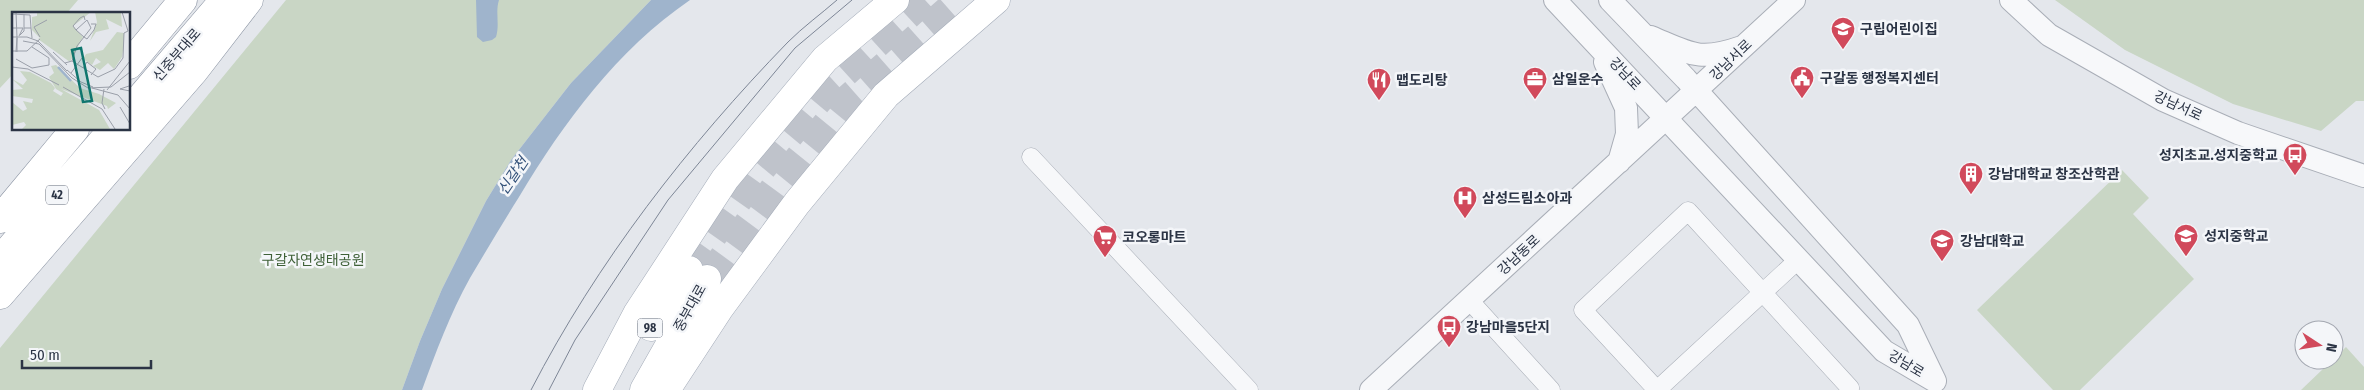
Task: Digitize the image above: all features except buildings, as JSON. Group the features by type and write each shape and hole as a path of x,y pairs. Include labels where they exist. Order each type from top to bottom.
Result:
{"main road":[{"path":"130,64 183,0"},
{"name":"신중부대로","path":"130,110 224,0"},
{"path":"0,295 194,70 249,0"},
{"path":"597,390 637,314 725,179 825,60 895,0"},
{"path":"666,390 719,309 797,203 886,95 996,0"},
{"name":"42","path":"0,219 74,130"},
{"name":"42","path":"0,260 112,130"},
{"name":"중부대로","path":"616,390 641,342 698,274 644,390"}],"street":[{"name":"강남로","path":"1555,0 1884,351 1935,381 1908,325 1697,91 1610,0"},
{"name":"강남서로","path":"1666,119 1794,0"},
{"name":"강남서로","path":"2011,0 2049,35 2163,100 2238,133 2364,176"},
{"path":"1643,34 1686,52 1704,56 1718,55 1745,46"},
{"path":"1597,45 1626,108 1627,134 1619,162"},
{"name":"강남동로","path":"1371,390 1666,119"},
{"path":"1031,157 1248,390"},
{"path":"1798,260 1762,292 1657,390 1583,310 1688,211 1762,292 1850,388 1849,390"},
{"path":"1470,301 1551,390"}],"green space":[{"path":"0,0 78,0 68,12 12,12 12,75 0,88"},
{"name":"구갈자연생태공원","path":"286,0 651,0 571,83 511,160 486,201 442,289 402,390 0,390 0,348"},
{"path":"2055,0 2364,0 2364,101 2356,101 2321,131 2233,104 2125,50"},
{"path":"2122,170 2149,198 2133,214 2194,279 2080,390 2053,390 1977,310"},
{"path":"2346,347 2364,367 2364,390 2301,390 2322,370 2344,370 2344,349"}],"water":[{"path":"476,0 499,0 497,9 498,27 496,37 492,40 483,42 477,37"},
{"name":"신갈천","path":"651,0 690,0 639,41 616,65 594,89 554,142 470,278 438,347 422,390 402,390 442,289 486,201 511,160 571,83"}],"tunnel":[{"path":"689,270 755,177 830,87 925,0"},
{"path":"707,279 774,188 845,101 959,0"}],"tram line":[{"path":"531,390 585,296 615,251 680,164 751,81 788,42 837,0"},
{"path":"549,390 575,340 668,200 795,48 852,0"}],"place":[{"name":"구립어린이집","path":"1843,50"},
{"name":"구갈동 행정복지센터","path":"1802,99"},
{"name":"삼일운수","path":"1535,100"},
{"name":"맵도리탕","path":"1379,101"},
{"name":"성지초교.성지중학교","path":"2295,176"},
{"name":"강남대학교 창조산학관","path":"1971,195"},
{"name":"삼성드림소아과","path":"1465,219"},
{"name":"성지중학교","path":"2186,257"},
{"name":"코오롱마트","path":"1105,258"},
{"name":"강남대학교","path":"1942,262"},
{"name":"강남마을5단지","path":"1449,348"}]}
